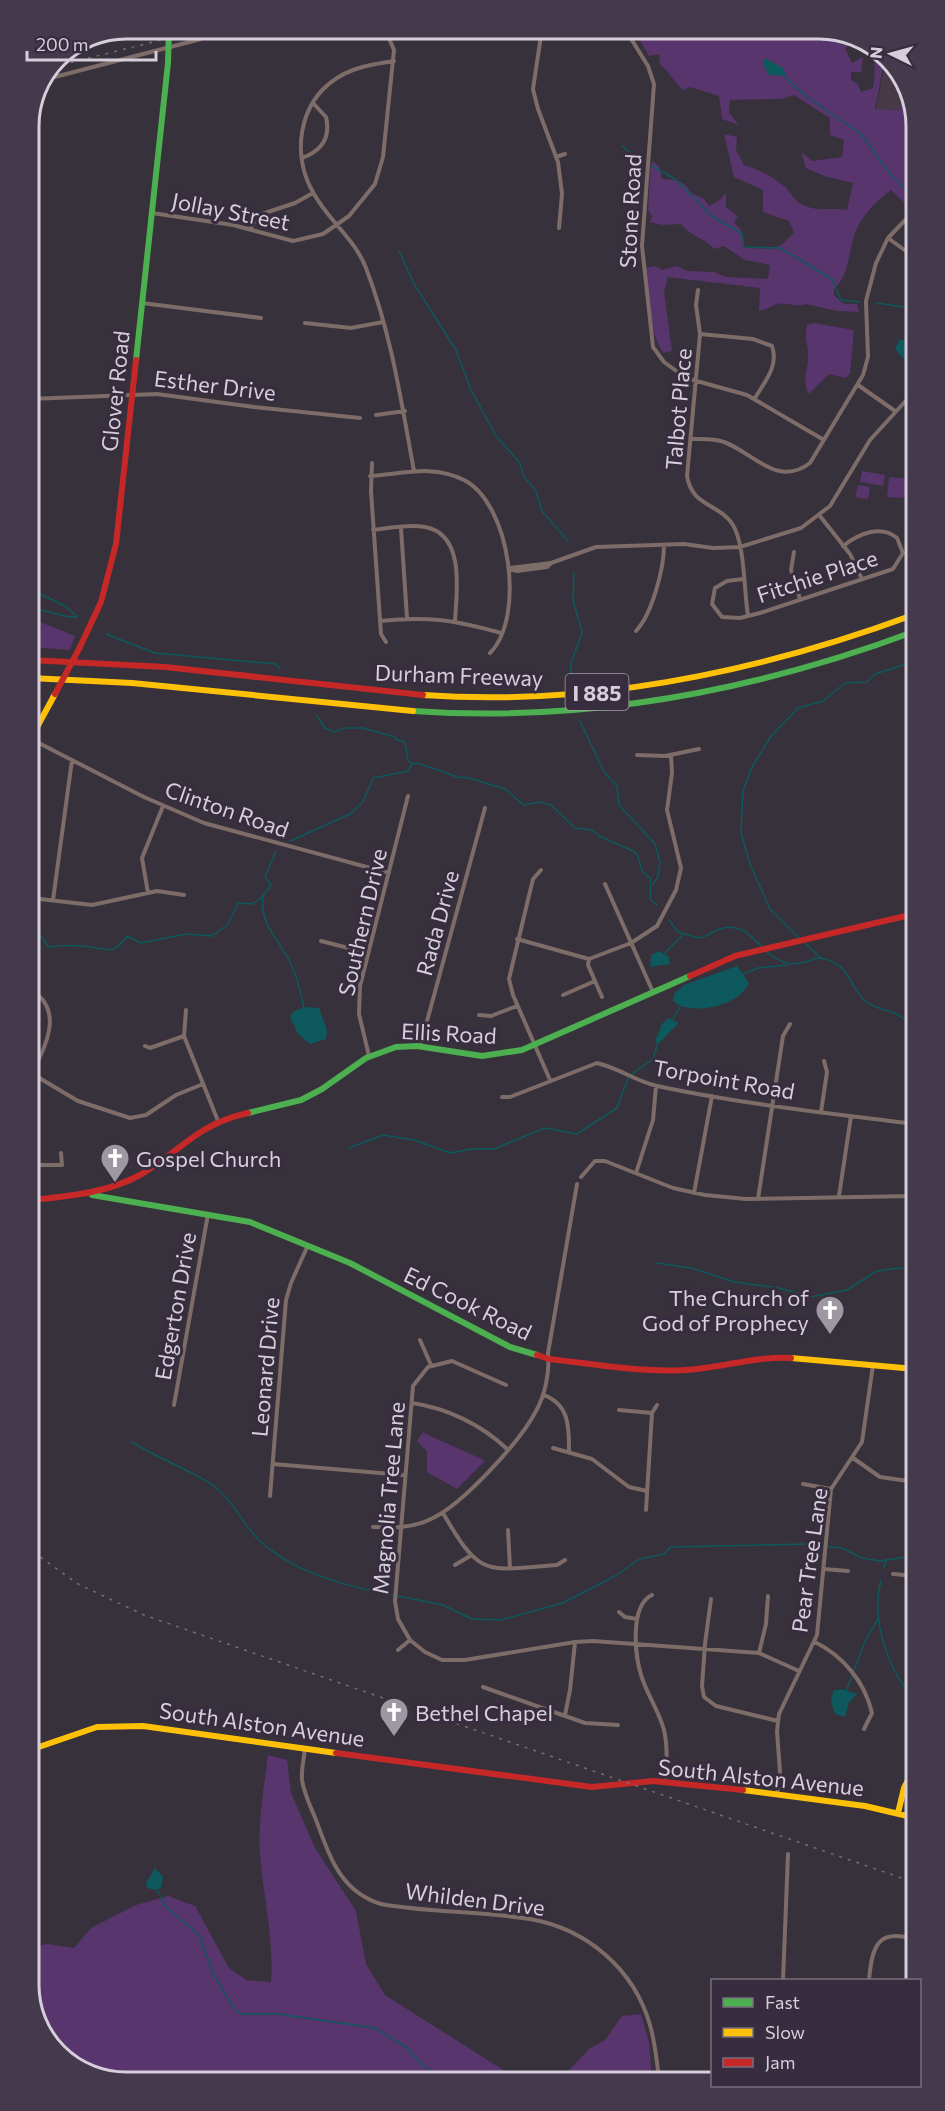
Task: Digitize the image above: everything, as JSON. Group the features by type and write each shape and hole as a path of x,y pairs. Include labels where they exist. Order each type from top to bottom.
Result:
{"main road":[{"name":"Glover Road","path":"39,725 101,602 114,555 169,39"},
{"name":"Durham Freeway","path":"39,661 173,668 415,695 532,697 626,689 719,674 810,651 906,617"},
{"name":"Durham Freeway","path":"39,679 172,687 414,711 486,714 557,712 652,702 738,687 814,667 906,634"},
{"name":"Ellis Road","path":"39,1199 91,1195 114,1187 143,1173 195,1132 218,1121 286,1106 312,1096 369,1056 390,1048 420,1047 481,1056 503,1055 533,1045 735,956 906,916"},
{"name":"Ed Cook Road","path":"91,1195 208,1213 250,1222 350,1263 483,1335 510,1347 549,1359 652,1370 678,1370 787,1358 906,1368"},
{"name":"South Alston Avenue","path":"39,1747 92,1728 120,1725 592,1787 665,1781 865,1806 906,1815"},
{"path":"898,1813 906,1784"}],"street":[{"path":"54,77 194,39"},
{"name":"Jollay Street","path":"152,213 190,217 250,229 285,240 302,241 323,234 337,224 359,207 380,172 386,143 394,50 389,39"},
{"path":"540,39 534,72 534,93 556,157 561,184 559,228"},
{"name":"Stone Road","path":"631,39 648,66 654,84 642,246 651,340 664,362 696,382 755,398 824,440"},
{"path":"393,61 369,65 339,77 322,91 313,103 303,125 302,158 306,179 313,193 366,268 393,356 405,411 414,471"},
{"path":"302,158 316,151 326,138 326,117 313,103"},
{"path":"556,157 565,154"},
{"path":"250,229 259,216 295,203 313,193"},
{"path":"691,439 724,442 771,470 782,473 803,468 815,456 839,411 858,385 868,357 865,312 870,282 888,238 906,219"},
{"path":"888,238 906,251"},
{"name":"Talbot Place","path":"698,290 696,305 700,334 689,485 700,501 720,512 732,524 740,547 748,616"},
{"path":"142,303 261,318"},
{"path":"305,323 351,328 383,322"},
{"path":"700,334 753,339 772,346 776,356 773,368 755,398"},
{"path":"858,385 895,411"},
{"name":"Esther Drive","path":"39,399 157,394 360,418"},
{"path":"509,569 517,566 551,563 596,547 684,544 713,548 740,547 801,528 820,516 839,493 870,440 906,400"},
{"path":"376,415 405,411"},
{"path":"372,463 370,476 381,634 386,642"},
{"path":"370,476 436,471 453,475 470,483 483,494 497,517 509,569 508,600 501,633 497,646 490,652"},
{"path":"820,516 843,546 862,579"},
{"path":"373,530 427,527 435,530 448,541 453,551 455,566 455,620"},
{"path":"401,528 407,618"},
{"name":"Fitchie Place","path":"742,579 720,583 712,593 712,604 722,617 748,616 862,579 893,568 903,553 901,545 892,534 884,531 855,537 843,546"},
{"path":"636,631 644,622 663,562 664,545"},
{"path":"794,552 791,570 800,599"},
{"path":"380,621 407,618 455,620 501,633"},
{"name":"Clinton Road","path":"39,744 163,806 230,831 388,873"},
{"path":"637,755 671,755 699,749"},
{"path":"517,939 589,959 631,943 657,926 680,879 680,861 668,810 672,773 671,755"},
{"path":"53,900 72,760"},
{"name":"Southern Drive","path":"369,1056 358,1007 360,986 408,796"},
{"path":"148,893 142,868 143,854 163,806"},
{"name":"Rada Drive","path":"420,1047 485,808"},
{"path":"541,870 533,879 509,978 517,1006 550,1080"},
{"path":"605,885 653,992"},
{"path":"39,899 92,905 148,893 170,892 184,895"},
{"path":"321,941 368,953"},
{"path":"589,959 588,965 602,998"},
{"path":"563,995 595,981"},
{"path":"39,998 46,1005 51,1022 47,1042 39,1059"},
{"path":"479,1015 491,1016 517,1006"},
{"path":"186,1010 184,1036 218,1121"},
{"path":"758,1199 783,1036 790,1024"},
{"path":"145,1046 150,1048 184,1036"},
{"path":"821,1112 827,1072 824,1060"},
{"name":"Torpoint Road","path":"502,1097 510,1097 597,1063 612,1066 635,1079 656,1086 906,1123"},
{"path":"39,1078 78,1101 130,1118 146,1116 176,1095 203,1084"},
{"path":"636,1173 653,1120 656,1086"},
{"path":"694,1193 712,1096"},
{"path":"839,1196 851,1116"},
{"path":"39,1165 62,1165 61,1153"},
{"path":"581,1177 595,1161 605,1161 694,1193 758,1199 906,1196"},
{"path":"373,1527 402,1527 419,1524 443,1513 468,1492 507,1449 536,1412 543,1395 578,1184"},
{"name":"Edgerton Drive","path":"174,1405 208,1213"},
{"name":"Leonard Drive","path":"270,1496 286,1300 294,1273 308,1245"},
{"path":"420,1340 431,1365 452,1361 506,1385"},
{"name":"Magnolia Tree Lane","path":"431,1365 413,1386 394,1601 398,1618 410,1640 434,1657 454,1661 574,1642 759,1653 777,1659 799,1671"},
{"name":"Pear Tree Lane","path":"777,1795 780,1772 778,1720 784,1698 815,1642 819,1625 831,1489 837,1477 853,1458 864,1435 873,1365"},
{"path":"543,1395 555,1400 566,1414 569,1452"},
{"path":"412,1403 442,1410 473,1424 485,1430 507,1449"},
{"path":"646,1510 652,1413 657,1405"},
{"path":"619,1410 652,1413"},
{"path":"553,1448 592,1459 629,1487 647,1491"},
{"path":"853,1458 880,1477 906,1481"},
{"path":"273,1464 404,1475"},
{"path":"803,1484 831,1489"},
{"path":"443,1513 470,1556 486,1567 557,1566 565,1560"},
{"path":"508,1530 510,1568"},
{"path":"455,1565 470,1556"},
{"path":"824,1569 848,1571"},
{"path":"893,1574 906,1575"},
{"path":"651,1595 640,1605 636,1644 642,1677 664,1733 667,1757 665,1781"},
{"path":"759,1653 766,1624 768,1596"},
{"path":"711,1599 704,1649 702,1693 707,1701 716,1706 778,1720"},
{"path":"619,1612 625,1617 637,1619"},
{"path":"398,1650 410,1640"},
{"path":"565,1715 569,1700 574,1642"},
{"path":"815,1642 831,1650 850,1667 872,1713 864,1729"},
{"path":"483,1686 585,1723 618,1725"},
{"name":"Whilden Drive","path":"305,1748 302,1773 304,1788 331,1859 346,1884 363,1897 381,1904 528,1919 558,1926 582,1938 610,1958 638,1995 652,2032 658,2072"},
{"path":"783,1979 788,1854"},
{"path":"869,1979 872,1954 878,1942 893,1935 906,1938"}],"shaded area":[{"path":"639,39 825,39 836,41 847,45 845,49 852,63 861,58 861,72 851,72 851,80 858,84 861,92 873,88 873,84 880,84 875,109 900,111 901,99 906,126 906,204 891,190 872,207 857,228 844,276 834,289 834,295 844,304 857,304 859,312 838,311 805,304 778,304 765,310 759,310 760,288 668,277 664,292 672,351 663,353 654,334 645,268 655,266 662,270 677,266 687,271 714,272 726,277 768,279 770,265 745,260 724,246 714,249 681,224 663,225 650,222 652,216 648,210 651,163 654,162 659,166 662,179 683,183 691,193 704,199 709,206 720,200 726,192 726,207 738,217 734,222 741,230 744,248 778,247 794,232 789,221 763,212 763,190 734,177 724,134 737,137 736,150 744,165 761,171 775,180 787,189 794,199 807,207 847,210 853,183 824,176 806,168 801,152 812,161 842,157 844,140 830,135 830,118 794,95 781,99 730,100 729,113 739,125 722,119 719,96 690,87 684,90 660,64 659,54 649,56"},
{"path":"881,84 895,84 905,112 876,110"},
{"path":"813,323 854,330 850,373 846,378 829,374 809,394 806,385 808,351 806,335 807,325"},
{"path":"862,471 885,475 883,486 860,482"},
{"path":"889,477 906,479 906,498 887,497"},
{"path":"858,485 870,487 868,499 855,497"},
{"path":"39,622 75,636 70,650 39,648"},
{"path":"423,1432 485,1461 457,1489 427,1472 427,1451 417,1441"},
{"path":"268,1755 287,1760 291,1793 315,1848 356,1911 366,1964 385,1995 506,2072 120,2072 82,2060 61,2042 48,2024 40,1997 39,1946 47,1944 74,1948 91,1928 136,1905 168,1896 195,1906 229,1968 246,1980 271,1982 271,1949 261,1868 262,1804"},
{"path":"641,2014 649,2042 651,2072 568,2072 589,2049 605,2040 622,2016"}],"water":[{"path":"764,59 783,68 786,76 769,75 763,64"},
{"path":"900,339 906,340 906,361 895,349"},
{"path":"659,951 669,957 670,964 650,967 651,955"},
{"path":"737,966 749,983 736,998 714,1007 703,1008 681,1006 673,1001 674,994 684,985"},
{"path":"304,1007 319,1008 327,1030 326,1039 310,1044 298,1034 290,1017 293,1012"},
{"path":"668,1018 679,1023 658,1044 655,1041 662,1024"},
{"path":"841,1689 857,1694 849,1702 845,1717 835,1714 831,1702 833,1691"},
{"path":"155,1868 163,1877 161,1888 156,1890 147,1888 146,1883"}],"waterway":[{"path":"785,77 806,96 861,134 888,171 906,190"},
{"path":"622,146 642,161"},
{"path":"652,166 675,179 712,216 742,234 744,247 780,248 832,279 841,300 859,302"},
{"path":"399,251 414,284 456,350 471,390 496,436 520,463 524,477 536,491 542,511 568,541"},
{"path":"877,303 906,308"},
{"path":"570,684 571,664 582,632 573,600 574,573"},
{"path":"39,593 67,607 77,617 39,610"},
{"path":"106,634 155,653 276,664 279,668"},
{"path":"800,939 770,909 750,864 741,833 743,791 752,767 771,736 798,708 823,701 845,683 867,682 875,674 906,664"},
{"path":"317,716 325,728 334,732 344,728 363,728 395,737 405,742 408,761 411,763"},
{"path":"580,721 604,772 617,786 619,805 655,844 660,862 658,876 653,885"},
{"path":"412,764 418,763 457,777 469,778 505,789 524,805 539,802 551,805 575,828 591,830 633,851 638,856 642,871 651,879 650,899 657,905"},
{"path":"290,841 350,814 363,802 373,778 408,771 412,765"},
{"path":"39,934 49,947 75,946 107,950 115,949 127,936 141,943 186,934 212,936 228,924 238,903 253,904 263,896 271,885 265,877 276,851"},
{"path":"263,897 264,915 292,967 304,1008"},
{"path":"669,920 678,932 699,938 724,928 737,928 747,933 762,947"},
{"path":"664,954 684,934"},
{"path":"804,942 821,958"},
{"path":"765,950 783,962 796,964 817,958 828,960 842,968 867,1003 906,1020"},
{"path":"743,974 758,968 788,965"},
{"path":"673,1019 681,1005"},
{"path":"632,1074 653,1059 658,1043"},
{"path":"349,1148 383,1135 414,1140 451,1153 471,1149 494,1149 545,1128 577,1134 617,1108 628,1078"},
{"path":"657,1263 691,1268 735,1282 779,1288 811,1297 847,1290 877,1271 906,1269"},
{"path":"132,1442 214,1486 226,1497 255,1536 284,1559 337,1582 393,1595"},
{"path":"398,1596 443,1605 472,1619 501,1620 563,1603 615,1576 640,1559 664,1554 671,1547 806,1544 842,1548 862,1558 880,1561 906,1557"},
{"path":"884,1567 886,1561"},
{"path":"881,1580 878,1595 879,1625 888,1655 906,1690"},
{"path":"846,1691 866,1639 878,1619"},
{"path":"158,1891 165,1906 199,1935 214,1975 234,2009 241,2014 278,2014 375,2028 407,2048 432,2072"}],"railway":[{"path":"66,64 165,39"},
{"path":"39,1556 78,1584 144,1615 906,1880"}],"traffic: fast":[{"path":"136,360 169,39"},
{"path":"413,711 477,714 541,712 604,707 667,698 729,687 791,671 906,634"},
{"path":"248,1113 301,1100 322,1089 366,1058 396,1047 417,1046 482,1056 522,1050 690,976"},
{"path":"92,1195 250,1222 350,1263 510,1347 537,1355"}],"traffic: slow":[{"path":"423,695 549,696 672,681 794,654 906,617"},
{"path":"39,678 132,683 413,711"},
{"path":"39,723 55,694"},
{"path":"791,1358 906,1368"},
{"path":"39,1747 97,1727 143,1726 336,1753"},
{"path":"898,1813 906,1784"},
{"path":"743,1790 865,1806 906,1816"}],"traffic: jam":[{"path":"80,647 101,602 116,544 136,360"},
{"path":"55,694 80,647"},
{"path":"39,660 165,667 423,695"},
{"path":"690,976 735,956 906,916"},
{"path":"39,1199 88,1193 127,1181 154,1166 202,1131 230,1118 248,1113"},
{"path":"537,1355 549,1359 669,1371 764,1359 791,1358"},
{"path":"336,1753 592,1787 653,1781 743,1790"}],"place":[{"name":"Gospel Church","path":"115,1184"},
{"name":"The Church of God of Prophecy","path":"830,1336"},
{"name":"Bethel Chapel","path":"394,1738"}]}
